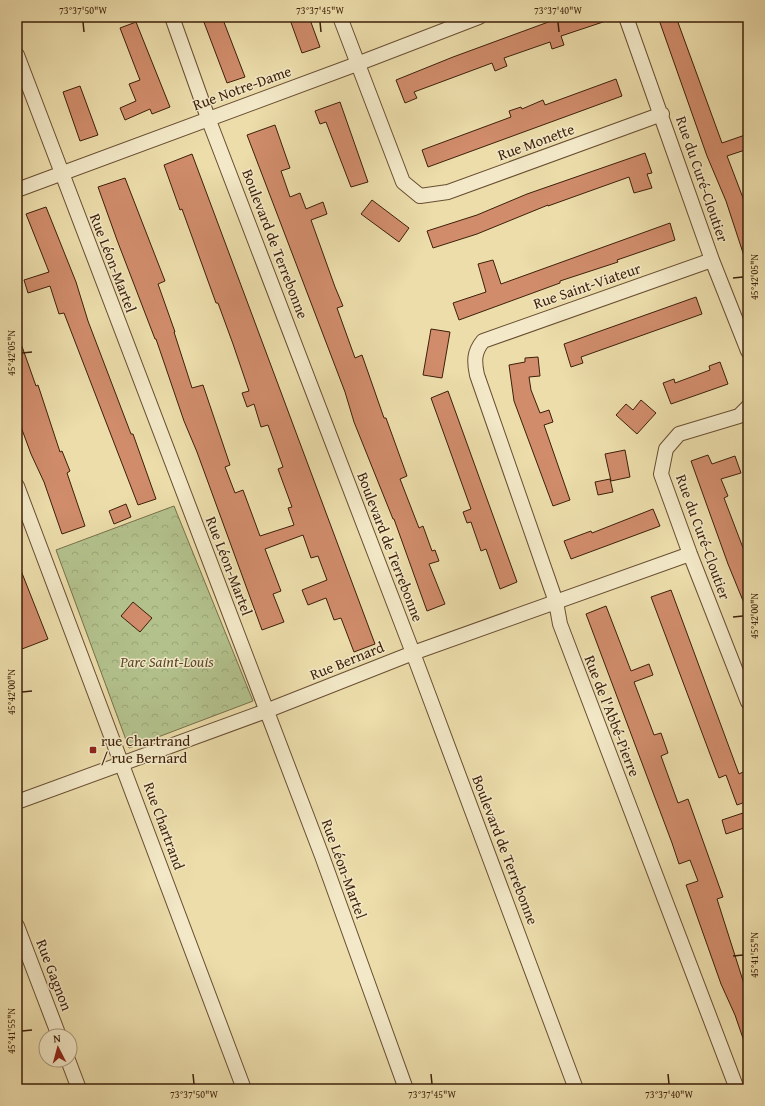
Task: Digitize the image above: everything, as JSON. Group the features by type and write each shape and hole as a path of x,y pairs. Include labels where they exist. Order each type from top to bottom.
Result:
{"street":[{"name":"Boulevard de Terrebonne","path":"172,17 208,118 413,653 576,1089"},
{"path":"340,17 357,64"},
{"name":"Rue Notre-Dame","path":"17,190 357,64 478,17"},
{"name":"Rue du Curé-Cloutier","path":"626,17 662,114 712,260 748,351"},
{"name":"Rue Léon-Martel","path":"17,55 61,174 322,856 406,1089"},
{"name":"Rue Monette","path":"357,64 403,182 420,196 448,192 662,114"},
{"name":"Rue Saint-Viateur","path":"476,349 483,341 712,260"},
{"name":"Rue de l'Abbé-Pierre","path":"476,349 474,362 477,375 556,602 560,624 737,1089"},
{"name":"Rue du Curé-Cloutier","path":"748,407 739,416 679,434 666,449 662,474 690,554 748,702"},
{"name":"Rue Chartrand","path":"17,486 244,1089"},
{"name":"Rue Bernard","path":"17,802 266,711 413,653 690,554"},
{"name":"Rue Gagnon","path":"17,926 56,1028"},
{"path":"71,1068 79,1089"}],"green space":[{"name":"Parc Saint-Louis","path":"174,506 253,701 129,748 56,550"}],"building":[{"path":"202,17 222,17 245,77 227,83"},
{"path":"289,17 309,17 320,47 302,53"},
{"path":"562,17 612,17 612,19 561,36 564,45 552,49 550,42 504,58 507,66 495,71 492,63 414,92 417,98 405,103 396,80 453,57"},
{"path":"658,17 676,17 722,143 748,134 748,149 727,156 748,211 748,262 746,262 726,201 707,156"},
{"path":"136,22 170,107 152,114 150,109 125,120 120,108 136,101 129,84 140,80 120,28"},
{"path":"616,79 622,96 428,167 422,150 511,117 509,111 521,107 522,109 543,100 545,105"},
{"path":"80,86 98,135 80,141 63,92"},
{"path":"340,102 368,182 351,187 326,122 320,124 315,111"},
{"path":"275,125 290,168 281,171 290,197 300,193 306,209 323,202 327,214 311,220 343,306 337,308 355,358 362,355 384,418 386,418 407,476 400,479 419,528 423,526 432,551 435,550 439,561 429,564 445,604 427,611 394,519 354,422 345,392 247,135"},
{"path":"645,153 652,173 647,174 652,188 634,193 629,177 548,205 477,234 433,248 427,231 477,215 527,194"},
{"path":"192,154 375,644 354,652 341,618 334,620 326,598 308,605 302,590 327,580 318,556 311,558 303,535 265,549 281,591 273,594 284,622 262,630 197,452 184,421 156,339 98,187 125,178 165,281 158,284 175,332 192,388 203,385 230,465 225,467 235,493 243,490 260,536 294,525 288,508 292,507 278,469 283,467 268,425 261,427 254,404 247,407 242,393 249,391 233,344 218,303 216,303 182,209 180,210 164,165"},
{"path":"372,200 409,228 399,242 361,214"},
{"path":"46,207 76,282 88,321 131,434 133,434 156,499 138,505 64,313 59,314 50,286 28,293 24,280 49,272 26,214"},
{"path":"670,223 675,240 617,260 618,262 560,281 560,283 459,320 453,303 486,292 478,264 493,260 501,284"},
{"path":"696,297 702,314 581,357 583,363 571,367 564,344"},
{"path":"431,329 450,332 442,378 423,375"},
{"path":"17,338 19,338 36,386 38,385 60,452 62,451 70,471 67,473 85,526 62,534 44,482 31,454 17,416"},
{"path":"538,357 540,376 529,377 531,390 540,413 549,410 553,422 544,425 570,500 553,506 514,401 509,365 525,362 525,358"},
{"path":"720,362 728,384 671,404 663,383 674,379 675,383 710,370 709,366"},
{"path":"448,391 517,582 500,589 486,549 481,551 471,522 467,523 463,512 471,509 431,398"},
{"path":"641,400 656,413 637,434 616,415 626,404 633,410"},
{"path":"625,450 630,477 611,481 605,454"},
{"path":"708,455 712,464 735,456 741,473 721,479 728,496 724,498 748,561 748,613 728,564 691,461"},
{"path":"610,479 613,492 598,495 595,482"},
{"path":"126,504 131,517 114,524 109,511"},
{"path":"653,509 660,526 571,559 564,541 591,531 592,533"},
{"path":"18,563 48,639 22,649 17,636"},
{"path":"671,590 739,774 745,771 748,778 748,801 737,805 726,775 719,778 651,597"},
{"path":"133,602 152,618 140,632 121,616"},
{"path":"606,606 631,671 649,664 653,675 634,682 654,735 661,733 668,753 661,756 678,803 688,799 723,897 717,899 745,987 748,986 748,1046 746,1047 735,1015 721,984 686,885 698,881 690,860 679,864 586,614"},
{"path":"743,813 747,827 726,834 722,820"}],"place":[{"name":"rue Chartrand / rue Bernard","path":"93,750"}]}
